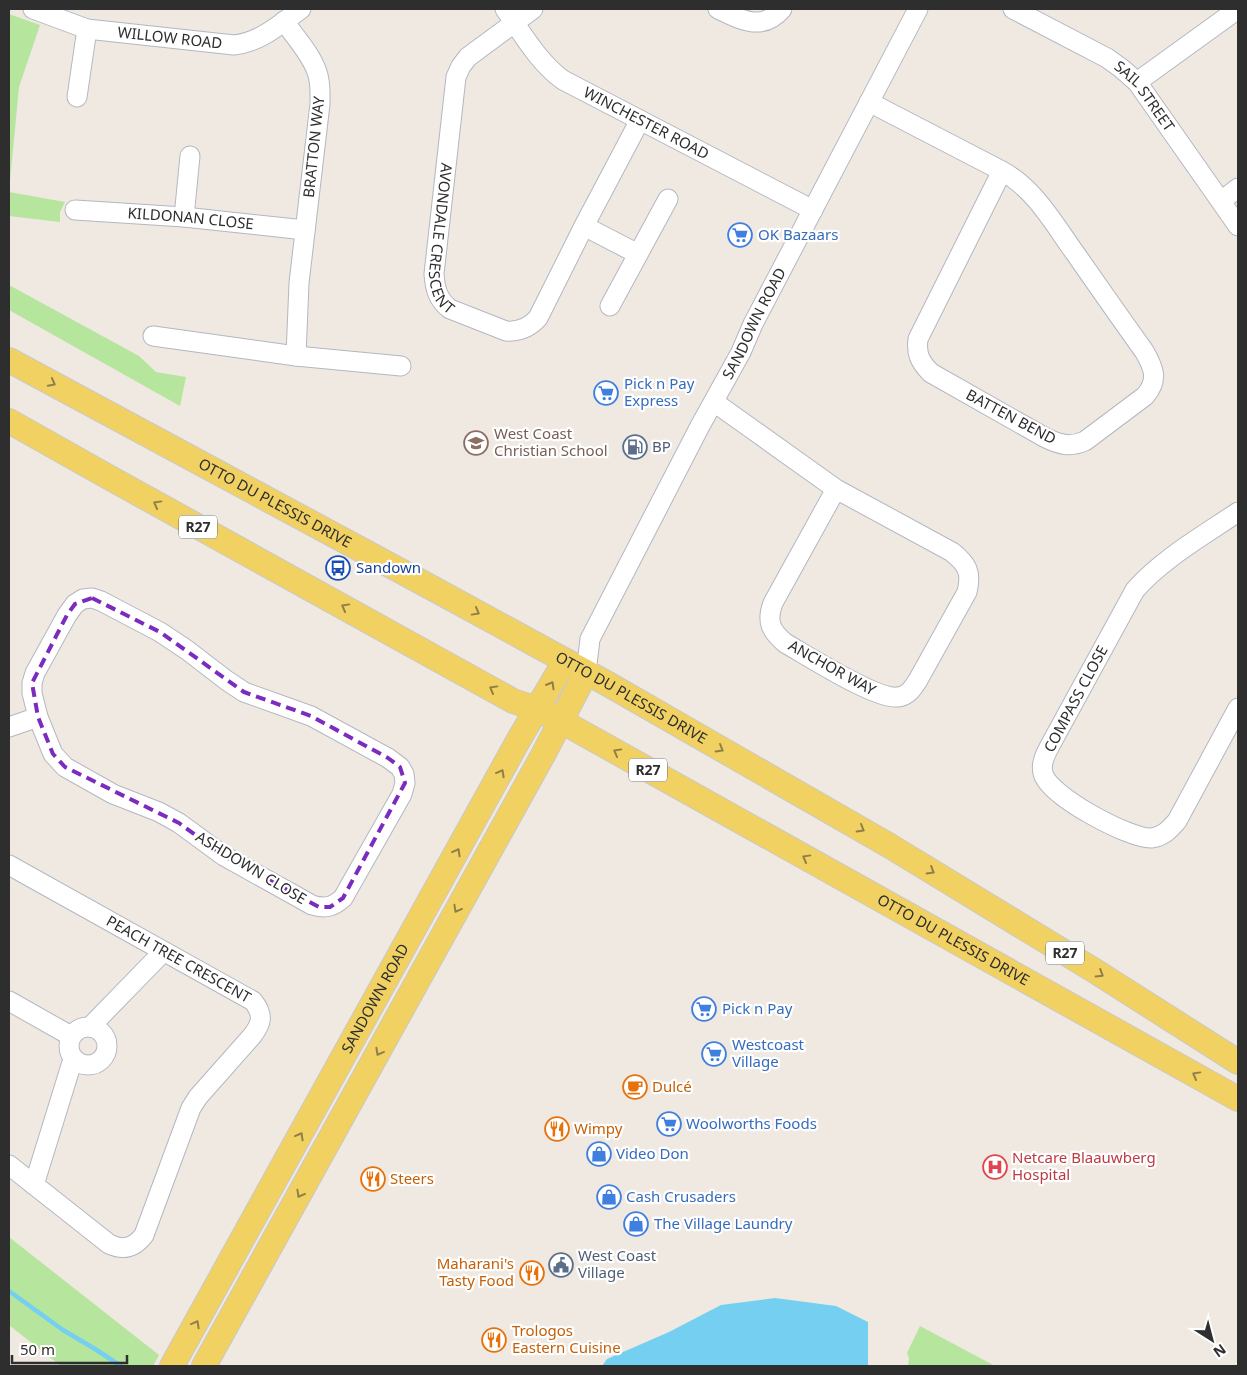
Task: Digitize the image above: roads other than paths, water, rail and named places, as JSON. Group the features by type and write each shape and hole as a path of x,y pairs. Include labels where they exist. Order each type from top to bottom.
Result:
{"main road":[{"name":"OTTO DU PLESSIS DRIVE","path":"9,360 565,661 890,846 1238,1062"},
{"name":"OTTO DU PLESSIS DRIVE","path":"9,421 514,701 537,709 561,722 1238,1099"},
{"name":"SANDOWN ROAD","path":"172,1366 565,661"},
{"name":"SANDOWN ROAD","path":"204,1366 543,755 586,673"}],"street":[{"name":"WILLOW ROAD","path":"33,9 87,29 234,45 254,41 301,9"},
{"name":"AVONDALE CRESCENT","path":"533,9 510,15 468,57 456,77 434,274 438,297 443,304 450,309 506,331 514,332 526,328 538,318 640,120"},
{"path":"718,9 739,20 756,22 769,20 782,9"},
{"name":"SANDOWN ROAD","path":"586,673 590,639 918,9"},
{"name":"SAIL STREET","path":"1013,9 1107,58 1137,82 1238,226"},
{"path":"1137,82 1238,9"},
{"name":"WINCHESTER ROAD","path":"510,15 543,61 563,80 813,210"},
{"name":"BRATTON WAY","path":"284,21 309,57 317,72 320,86 320,104 299,283 296,356"},
{"path":"77,96 87,29"},
{"name":"BATTEN BEND","path":"869,102 1002,171 1020,182 1036,199 1144,351 1152,364 1154,373 1151,389 1145,396 1085,441 1079,443 1066,445 1044,437 931,373 918,356 918,339 1002,171"},
{"path":"184,217 190,156"},
{"path":"1221,200 1238,188"},
{"path":"610,306 668,199"},
{"name":"KILDONAN CLOSE","path":"75,210 184,217 305,230"},
{"path":"584,226 638,254"},
{"path":"153,336 296,356 401,366"},
{"name":"ANCHOR WAY","path":"714,402 836,489 952,552 961,559 969,573 970,581 967,592 918,680 913,688 904,695 892,697 866,689 786,643 774,634 772,629 770,616 773,603 836,489"},
{"name":"COMPASS CLOSE","path":"1238,512 1158,567 1135,590 1053,740 1045,757 1042,772 1048,784 1057,793 1074,804 1127,833 1138,837 1153,838 1170,830 1177,821 1238,708"},
{"name":"ASHDOWN CLOSE","path":"92,598 160,632 244,692 311,716 388,758 400,767 404,774 405,783 402,794 343,898 330,907 319,907 312,905 224,856 179,823 159,812 113,794 65,767 53,754 38,717 32,693 32,683 35,674 75,604 83,599 92,598"},
{"name":"SANDOWN ROAD","path":"565,661 590,639"},
{"path":"9,727 38,717"},
{"name":"PEACH TREE CRESCENT","path":"9,865 253,1001 261,1014 259,1027 191,1108 144,1235 130,1247 116,1248 109,1244 9,1165"},
{"path":"90,1027 163,952"},
{"path":"9,1002 71,1036"},
{"path":"90,1027 98,1029 105,1037 106,1052 100,1061 90,1065 80,1064 73,1059 69,1052 68,1046 71,1036 80,1028 90,1027"},
{"path":"34,1185 73,1059"}],"water":[{"path":"775,1298 836,1306 868,1322 868,1366 602,1366 607,1359 669,1332 721,1305"}],"waterway":[{"path":"9,1291 63,1330 121,1366"}],"place":[{"name":"OK Bazaars","path":"740,235"},
{"name":"Pick n Pay Express","path":"606,393"},
{"name":"West Coast Christian School","path":"476,443"},
{"name":"BP","path":"635,447"},
{"name":"Sandown","path":"338,568"},
{"name":"Pick n Pay","path":"704,1009"},
{"name":"Westcoast Village","path":"714,1054"},
{"name":"Dulcé","path":"635,1087"},
{"name":"Woolworths Foods","path":"669,1124"},
{"name":"Wimpy","path":"557,1129"},
{"name":"Video Don","path":"599,1154"},
{"name":"Netcare Blaauwberg Hospital","path":"995,1167"},
{"name":"Steers","path":"373,1179"},
{"name":"Cash Crusaders","path":"609,1197"},
{"name":"The Village Laundry","path":"636,1224"},
{"name":"West Coast Village","path":"561,1265"},
{"name":"Maharani's Tasty Food","path":"532,1273"},
{"name":"Trologos Eastern Cuisine","path":"494,1340"}]}
